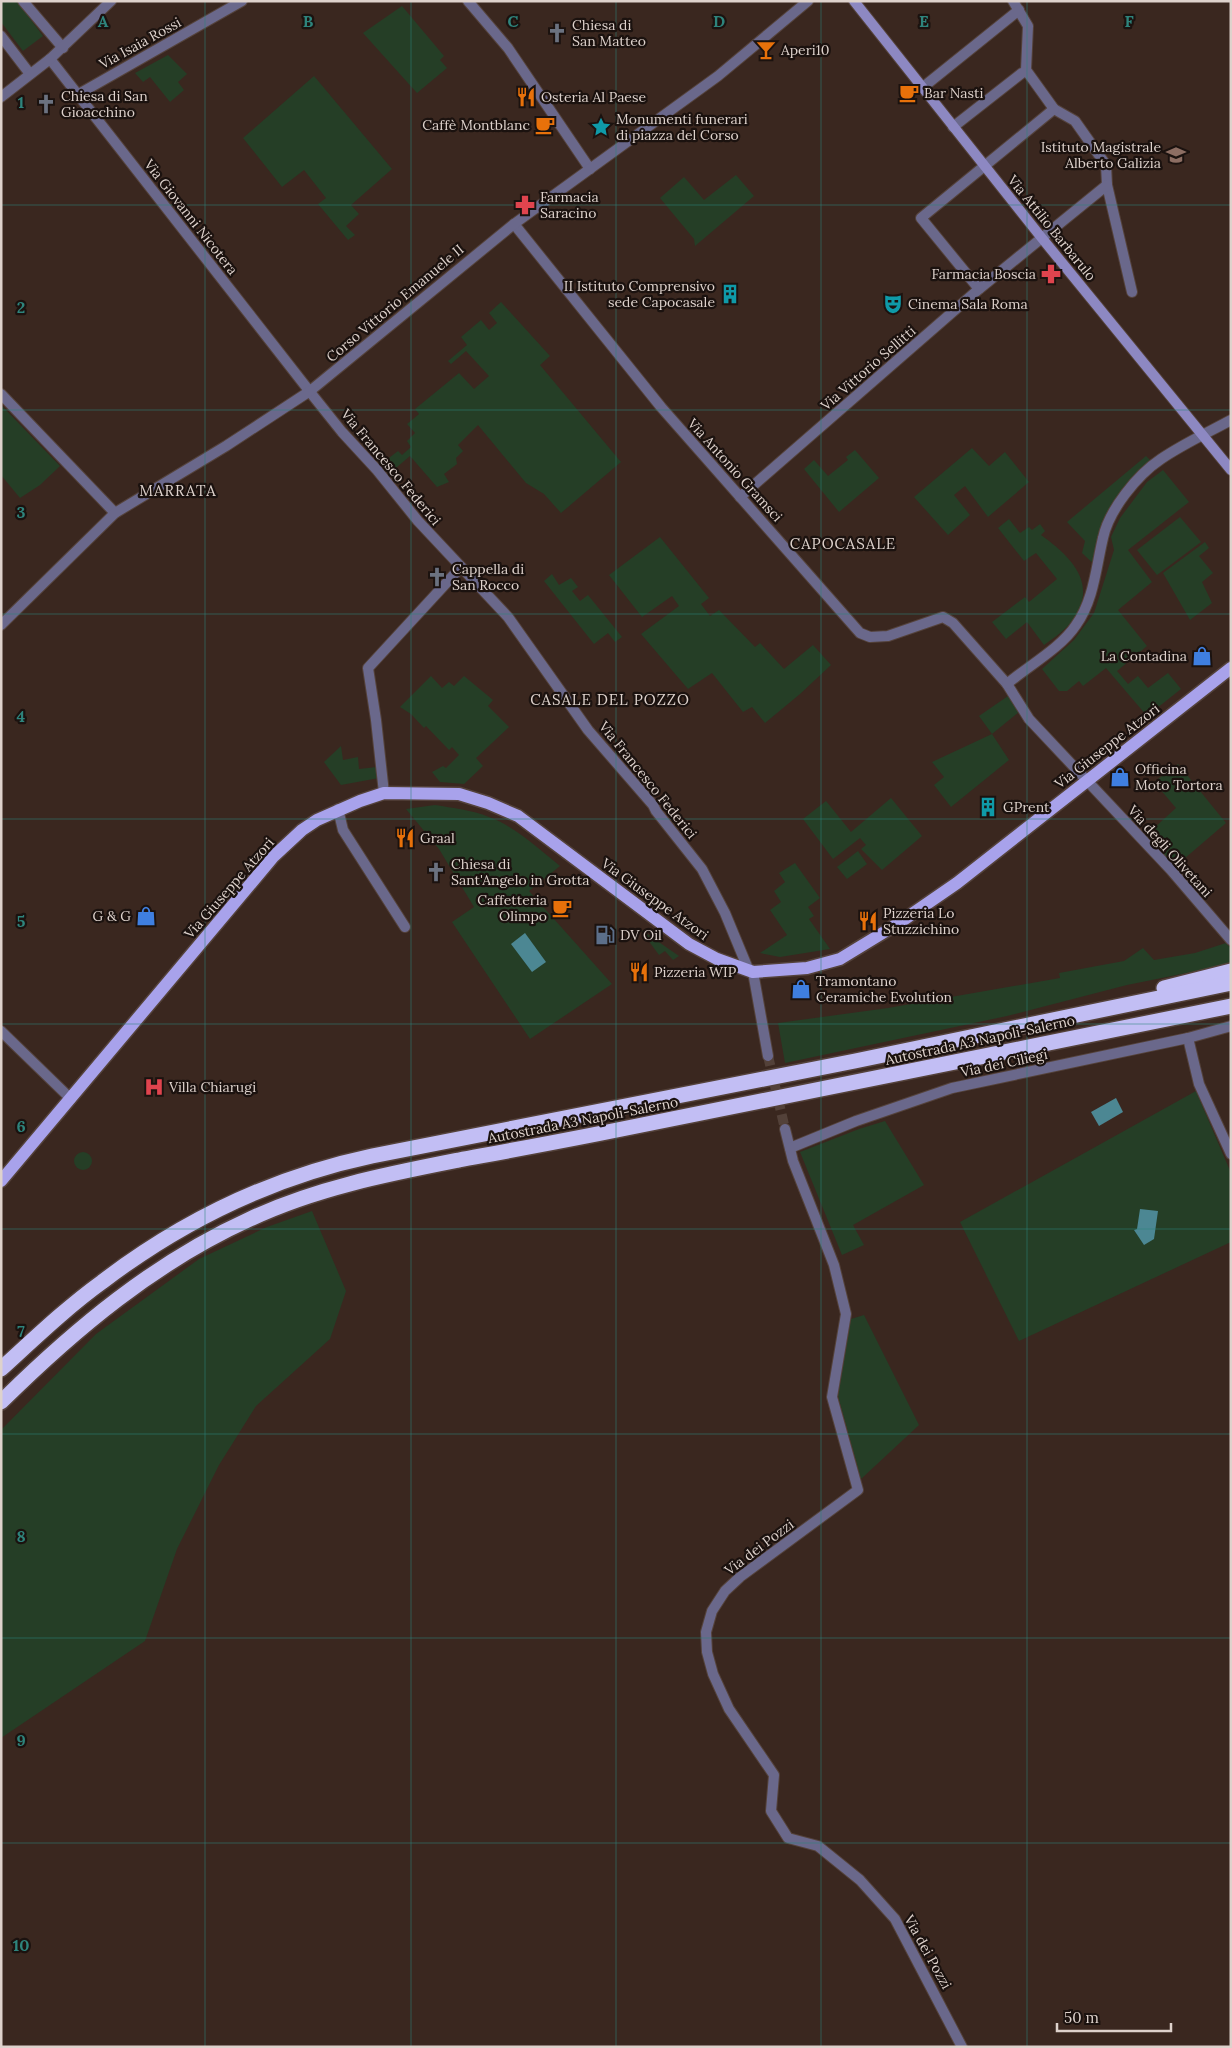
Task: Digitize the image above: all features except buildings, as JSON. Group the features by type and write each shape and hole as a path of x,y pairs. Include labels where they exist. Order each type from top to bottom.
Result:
{"highway":[{"path":"1075,1016 1153,991 1231,971"},
{"name":"Autostrada A3 Napoli-Salerno","path":"1,1369 82,1298 152,1247 216,1210 264,1188 311,1172 381,1154 656,1101 1231,983"},
{"name":"Autostrada A3 Napoli-Salerno","path":"1,1402 73,1335 113,1302 161,1268 209,1239 250,1219 327,1189 403,1171 768,1100 1231,1006"}],"main road":[{"name":"Via Giuseppe Atzori","path":"1,1181 72,1099 274,856 302,830 338,809 384,793 459,794 488,803 518,816 689,944 717,959 751,972 807,968 840,959 864,946 957,883 1231,668"}],"street":[{"path":"23,1 63,48"},
{"path":"1,97 63,48 111,1"},
{"name":"Via Isaia Rossi","path":"77,95 242,1"},
{"path":"468,1 508,48 590,169"},
{"name":"Corso Vittorio Emanuele II","path":"1,625 115,513 226,446 310,391 514,224 718,76 808,1"},
{"name":"Via Attilio Barbarulo","path":"854,1 1041,237 1231,470"},
{"path":"922,88 1016,6 1028,26 1026,70 1054,109 1075,121 1106,165 1107,185 1132,292"},
{"path":"1,36 30,74"},
{"name":"Via Giovanni Nicotera","path":"50,59 310,391"},
{"path":"953,127 1022,74"},
{"path":"979,289 921,218 1054,109"},
{"name":"Via Vittorio Sellitti","path":"740,497 979,289 1107,185"},
{"name":"Via Antonio Gramsci","path":"514,224 661,407 860,633 870,637 888,636 943,617 953,623 1007,684 1029,718 1088,780"},
{"name":"Via Francesco Federici","path":"310,391 342,432 377,470 418,521 508,617 588,730 637,785 702,869 751,972"},
{"path":"1,394 115,513"},
{"path":"1007,684 1028,666 1052,650 1076,626 1084,612 1092,590 1103,536 1113,512 1125,495 1160,459 1231,420"},
{"path":"384,793 368,668 461,567"},
{"name":"Via degli Olivetani","path":"1088,780 1171,870 1231,940"},
{"path":"338,809 343,830 405,927"},
{"path":"751,972 768,1056"},
{"name":"Via dei Ciliegi","path":"790,1148 856,1121 952,1088 1188,1038 1231,1026"},
{"path":"1,1032 72,1099"},
{"path":"1188,1038 1199,1084 1231,1154"},
{"name":"Via dei Pozzi","path":"785,1129 793,1161 834,1265 846,1314 832,1397 858,1490 740,1577 725,1591 712,1611 706,1632 707,1652 713,1674 729,1709 774,1775 771,1811 788,1838 818,1846 860,1880 895,1919 962,2047"}],"green space":[{"path":"1,1 17,1 43,36 23,51 1,22"},
{"path":"402,6 444,56 440,60 447,68 417,93 363,33"},
{"path":"168,55 187,74 178,82 184,90 170,102 150,77 143,82 135,73"},
{"path":"314,76 392,169 351,205 359,214 346,226 355,235 348,240 318,204 326,198 304,170 282,187 243,138"},
{"path":"736,175 754,196 695,246 694,239 660,198 684,177 704,200"},
{"path":"501,302 550,356 540,365 621,462 561,513 544,494 526,483 478,425 458,445 463,451 456,458 457,464 444,474 449,482 437,487 410,456 390,473 381,464 398,451 402,455 411,447 407,441 415,433 407,424 419,414 415,409 459,373 474,389 489,376 466,351 451,364 448,361 467,345 461,337 481,320 489,330 497,323 489,313"},
{"path":"1,405 60,466 40,485 20,498 1,475"},
{"path":"972,448 989,466 1005,452 1029,482 988,517 965,486 954,495 970,515 948,535 914,497"},
{"path":"855,450 879,478 839,512 804,469 814,460 828,476 848,460 846,457"},
{"path":"1146,456 1154,464 1113,512 1097,567 1082,553 1085,541 1067,522"},
{"path":"1163,470 1189,502 1128,550 1152,582 1118,610 1147,646 1117,671 1128,684 1138,676 1148,688 1168,673 1181,689 1147,716 1106,668 1083,686 1079,681 1067,691 1059,691 1042,669 1074,640 1094,613 1114,550 1111,537 1120,518 1147,482"},
{"path":"1180,517 1201,542 1157,575 1137,550"},
{"path":"1009,519 1020,533 1029,527 1032,530 1040,524 1045,531 1041,535 1071,561 1082,582 1083,594 1080,607 1073,620 1044,645 1027,622 1006,639 992,622 1025,597 1029,602 1057,579 1036,553 1024,561 998,528"},
{"path":"660,537 709,598 701,604 710,616 719,610 755,647 760,643 784,669 813,645 831,665 765,723 752,707 743,712 712,673 688,689 641,634 679,606 672,596 642,617 609,575"},
{"path":"1205,542 1209,548 1199,556 1213,573 1202,582 1212,603 1190,620 1163,573"},
{"path":"552,574 559,585 571,578 578,587 572,591 580,601 588,595 622,637 615,642 608,633 594,644 544,581"},
{"path":"431,676 442,688 449,682 454,686 464,676 493,700 488,706 509,727 476,758 483,766 464,784 440,782 432,772 443,766 446,768 459,755 452,747 449,750 426,726 424,728 411,714 400,707"},
{"path":"1008,696 1019,712 992,734 979,716"},
{"path":"992,734 1009,760 951,807 934,785 944,777 932,762"},
{"path":"341,746 343,760 358,757 359,769 377,767 379,778 341,785 324,762"},
{"path":"1178,764 1226,823 1171,870 1142,839 1176,808 1154,782"},
{"path":"891,798 922,836 882,870 861,849 866,845 860,838 833,859 803,819 826,801 851,832"},
{"path":"435,805 476,813 498,821 526,839 560,866 529,891 612,984 530,1039 452,922 474,907 439,849 406,809"},
{"path":"858,851 867,864 847,879 837,867"},
{"path":"795,863 820,898 808,907 814,916 809,919 830,949 780,957 760,953 787,935 770,910 781,902 774,891 785,882 779,873"},
{"path":"640,929 679,956 673,960 665,951 659,955"},
{"path":"1226,943 1231,948 1231,964 1127,985 1007,1016 785,1063 778,1023 888,1008 1060,978 1059,973 1124,961 1143,948 1154,960 1195,953"},
{"path":"1196,1091 1231,1173 1231,1242 1019,1341 960,1222"},
{"path":"885,1121 924,1185 853,1225 864,1245 842,1255 800,1152"},
{"path":"83,1152 89,1155 92,1161 89,1167 83,1170 77,1167 74,1161 77,1155"},
{"path":"312,1211 346,1291 330,1339 256,1406 219,1465 177,1549 145,1641 1,1738 1,1430 96,1334 199,1259 267,1227"},
{"path":"864,1315 919,1425 861,1479 838,1396 851,1319"}],"water":[{"path":"525,933 546,962 532,972 511,944"},
{"path":"1116,1098 1123,1112 1099,1126 1091,1112"},
{"path":"1140,1209 1158,1211 1154,1239 1144,1245 1134,1230 1137,1229"}],"tunnel":[{"path":"768,1056 785,1129"}],"place":[{"name":"Chiesa di San Matteo","path":"557,33"},
{"name":"Aperi10","path":"766,50"},
{"name":"Bar Nasti","path":"909,93"},
{"name":"Osteria Al Paese","path":"526,97"},
{"name":"Chiesa di San Gioacchino","path":"46,104"},
{"name":"Caffè Montblanc","path":"545,125"},
{"name":"Monumenti funerari di piazza del Corso","path":"601,127"},
{"name":"Istituto Magistrale Alberto Galizia","path":"1176,155"},
{"name":"Farmacia Saracino","path":"525,205"},
{"name":"Farmacia Boscia","path":"1051,274"},
{"name":"II Istituto Comprensivo sede Capocasale","path":"730,294"},
{"name":"Cinema Sala Roma","path":"893,304"},
{"name":"Cappella di San Rocco","path":"437,577"},
{"name":"La Contadina","path":"1202,656"},
{"name":"Officina Moto Tortora","path":"1120,777"},
{"name":"GPrent","path":"988,807"},
{"name":"Graal","path":"405,838"},
{"name":"Chiesa di Sant'Angelo in Grotta","path":"436,872"},
{"name":"Caffetteria Olimpo","path":"562,908"},
{"name":"G & G","path":"146,916"},
{"name":"Pizzeria Lo Stuzzichino","path":"868,921"},
{"name":"DV Oil","path":"605,935"},
{"name":"Pizzeria WIP","path":"639,972"},
{"name":"Tramontano Ceramiche Evolution","path":"801,989"},
{"name":"Villa Chiarugi","path":"154,1087"}],"district":[{"name":"MARRATA","path":"178,491"},
{"name":"CAPOCASALE","path":"843,544"},
{"name":"CASALE DEL POZZO","path":"610,700"}]}
